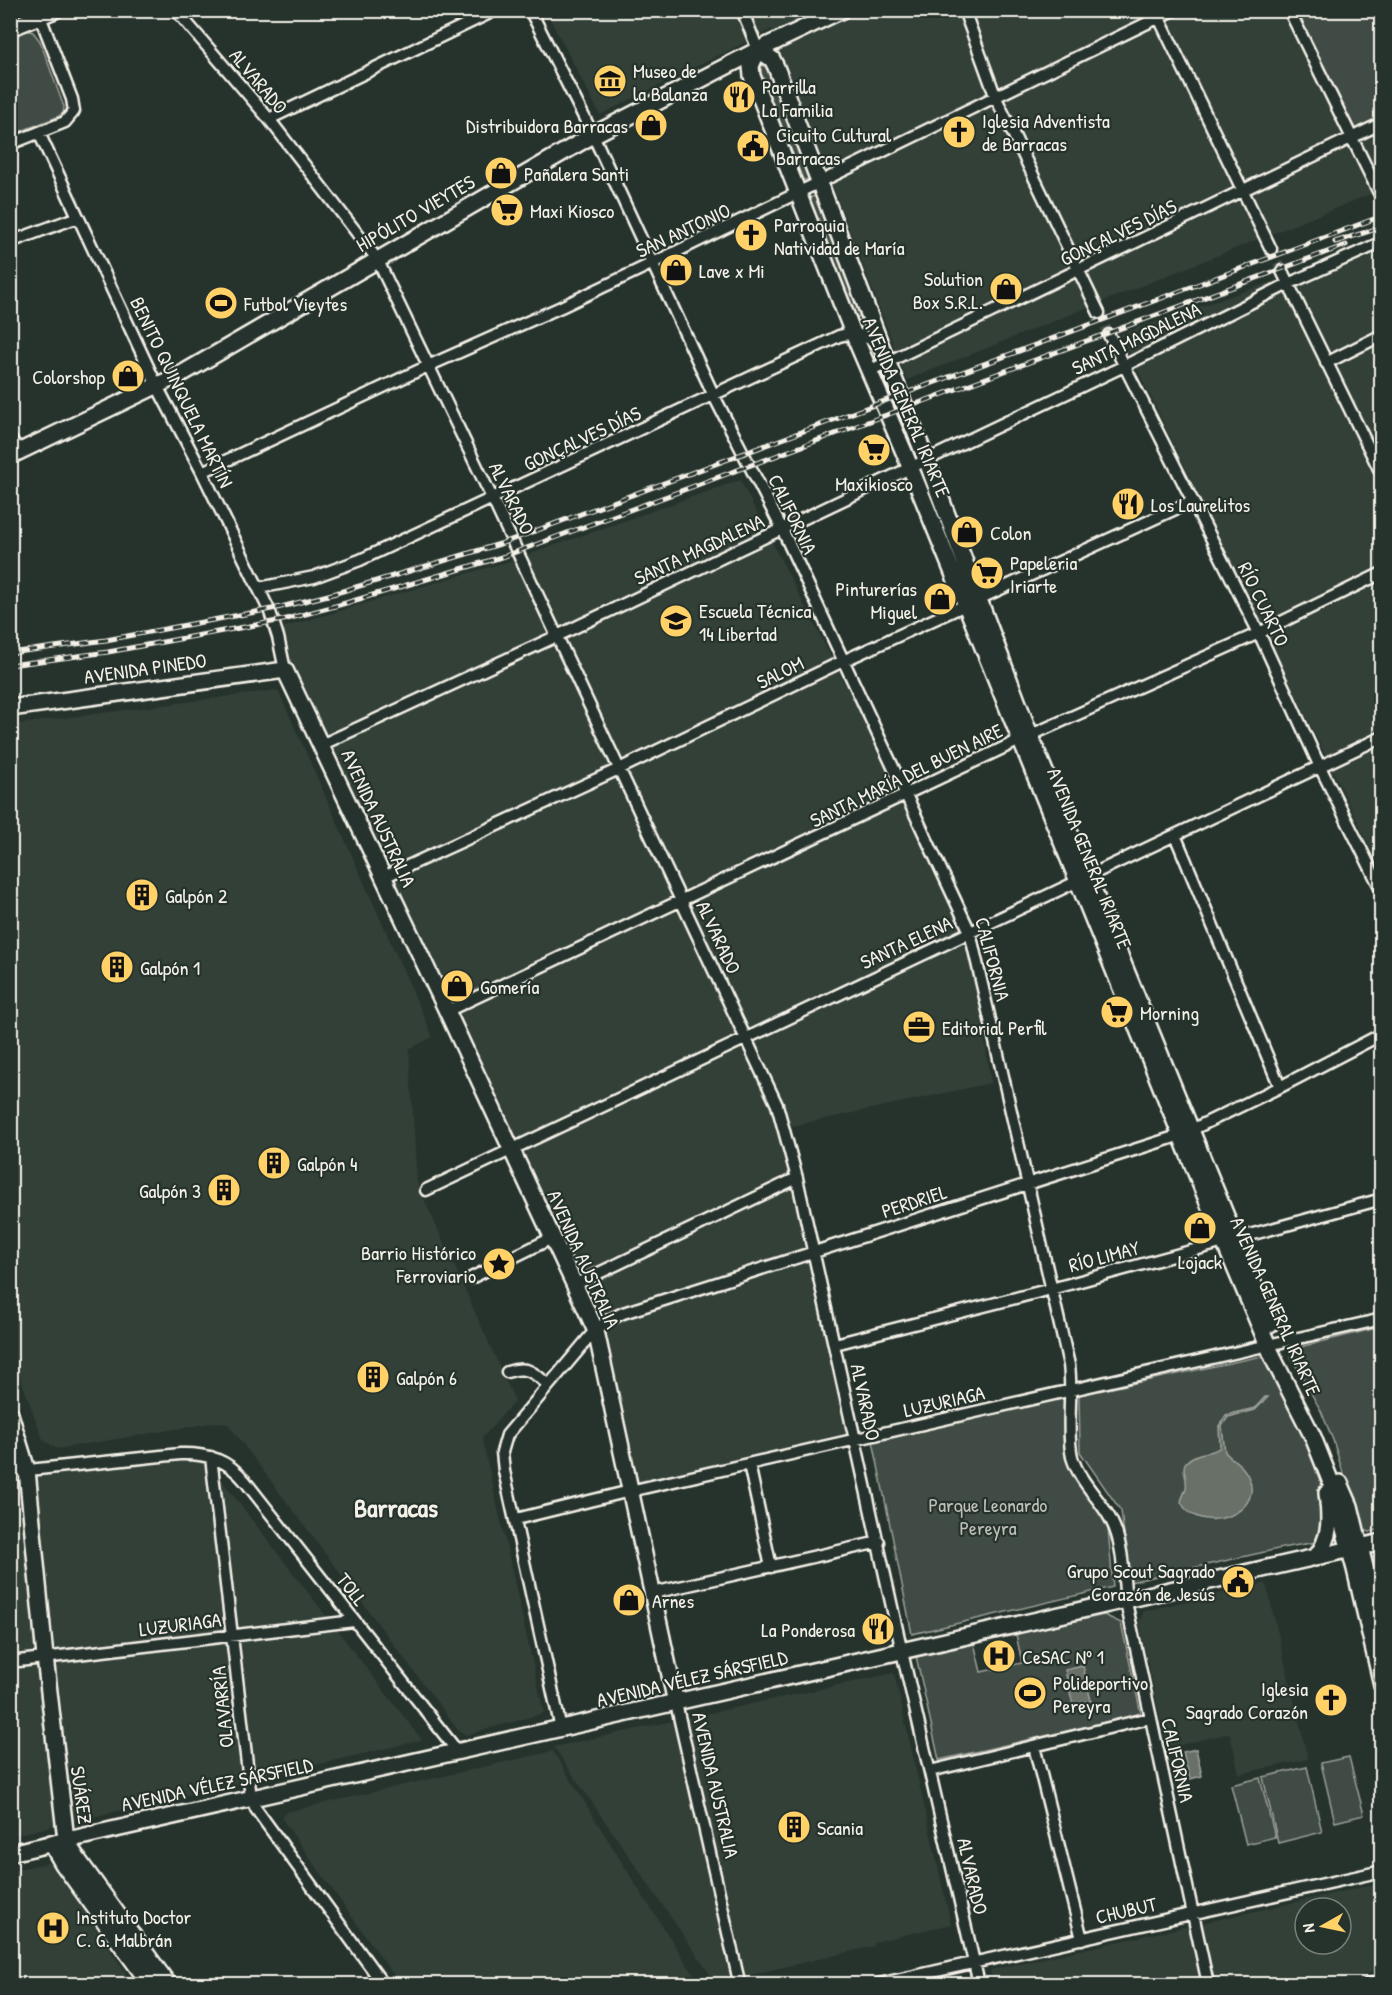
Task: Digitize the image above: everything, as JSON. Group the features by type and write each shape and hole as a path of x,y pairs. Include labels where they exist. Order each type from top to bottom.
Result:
{"main road":[{"path":"10,28 39,13 55,10"},
{"name":"HIPÓLITO VIEYTES","path":"16,454 189,369 593,135 758,50 842,10"},
{"name":"AVENIDA GENERAL IRIARTE","path":"972,603 926,459 776,67 772,59 758,50 751,66 752,76 798,194 853,333 910,467 972,603 1230,1241 1319,1452 1355,1548 1382,1638"},
{"name":"AVENIDA PINEDO","path":"10,708 285,670"},
{"name":"AVENIDA AUSTRALIA","path":"285,670 596,1331 676,1703"},
{"name":"AVENIDA GENERAL IRIARTE","path":"1272,1343 1322,1433 1350,1506 1355,1548 1382,1685"},
{"name":"SUÁREZ","path":"10,1413 27,1470 45,1657 63,1821 67,1839 79,1861 168,1984"},
{"path":"1316,1557 1327,1541 1329,1526 1328,1495 1319,1452"},
{"name":"AVENIDA VÉLEZ SÁRSFIELD","path":"10,1853 1126,1602 1382,1542"},
{"path":"51,1843 89,1901 150,1984"}],"street":[{"name":"ALVARADO","path":"176,10 269,119 377,259 493,500 780,1112 835,1344 902,1652 979,1984"},
{"path":"269,119 496,10"},
{"name":"CALIFORNIA","path":"530,10 593,135 714,396 782,529 970,932 1069,1365 1073,1458 1111,1519 1117,1533 1126,1602 1208,1984"},
{"name":"AVENIDA GENERAL IRIARTE","path":"742,10 758,50"},
{"path":"964,10 996,98 1099,313"},
{"name":"SAN ANTONIO","path":"202,472 428,366 561,307 1174,10"},
{"path":"1289,10 1382,199"},
{"path":"1379,10 1382,16"},
{"path":"10,144 65,122 74,111 72,99 39,13"},
{"path":"1159,18 1271,249"},
{"name":"GONÇALVES DÍAS","path":"870,371 1382,123"},
{"name":"BENITO QUINQUELA MARTÍN","path":"39,133 157,386 259,588 276,629 285,670"},
{"path":"10,242 78,218"},
{"name":"SANTA MAGDALENA","path":"321,745 557,636 1124,366 1288,284 1382,242"},
{"path":"1282,271 1382,475"},
{"path":"853,333 870,338 881,346"},
{"name":"GONÇALVES DÍAS","path":"259,588 330,573 493,500 839,336 853,333"},
{"name":"RÍO CUARTO","path":"1109,335 1259,633 1320,767 1382,891"},
{"path":"1326,363 1382,335"},
{"path":"10,439 16,454"},
{"name":"SALOM","path":"384,877 619,769 843,661 1193,501"},
{"name":"SANTA MARÍA DEL BUEN AIRE","path":"447,1011 1025,738 1259,633 1382,573"},
{"name":"SANTA ELENA","path":"426,1190 1382,737"},
{"path":"1175,835 1280,1087"},
{"name":"PERDRIEL","path":"516,1519 504,1471 502,1452 507,1435 596,1331 612,1318 1186,1133 1382,1034"},
{"path":"574,1285 797,1178"},
{"name":"RÍO LIMAY","path":"835,1344 1382,1199"},
{"path":"471,1278 552,1238"},
{"name":"LUZURIAGA","path":"516,1519 1382,1319"},
{"path":"507,1372 517,1368 528,1369 549,1385"},
{"path":"10,1472 169,1455 194,1454 211,1457"},
{"name":"TOLL","path":"211,1457 238,1472 458,1752"},
{"name":"OLAVARRÍA","path":"211,1457 251,1798 256,1809 383,1984"},
{"path":"749,1464 771,1567"},
{"path":"516,1519 561,1729"},
{"path":"652,1593 879,1542"},
{"name":"LUZURIAGA","path":"10,1662 354,1621"},
{"name":"AVENIDA AUSTRALIA","path":"676,1703 738,1977"},
{"path":"930,1771 1150,1718"},
{"path":"1034,1746 1082,1939"},
{"name":"CHUBUT","path":"883,1984 1382,1871"},
{"path":"1368,1984 1382,1982"}],"shaded area":[{"path":"546,11 1381,11 1381,190 907,380 772,29 600,115"},
{"path":"1381,244 1381,870 1120,334"},
{"path":"740,480 968,923 991,1083 783,1128 856,1441 637,1488 590,1317 271,631 516,559"},
{"path":"278,690 433,1037 409,1049 417,1183 515,1401 482,1438 544,1713 466,1735 458,1730 228,1424 217,1422 57,1449 43,1440 11,1352 11,725"},
{"path":"1265,1397 1268,1397 1255,1410 1228,1417 1222,1426 1225,1452 1245,1471 1251,1486 1249,1499 1242,1509 1230,1516 1216,1519 1202,1518 1190,1513 1181,1502 1186,1488 1184,1466 1186,1462 1197,1455 1220,1447 1219,1426 1226,1415 1255,1408"},
{"path":"199,1451 422,1740 11,1836 10,1475"},
{"path":"1266,1583 1308,1759 1239,1774 1230,1733 1167,1748 1139,1622 1144,1611"},
{"path":"1083,1666 1091,1701 1073,1705 1065,1670"},
{"path":"894,1673 951,1924 874,1942 874,1946 716,1983 554,1747"},
{"path":"1196,1749 1202,1776 1190,1779 1183,1752"},
{"path":"553,1751 700,1984 400,1984 282,1819 286,1812"},
{"name":"Instituto Doctor C. G. Malbrán","path":"46,1863 53,1864 133,1984 11,1984 11,1871"},
{"path":"1381,1883 1381,1970 1328,1984 993,1984 990,1970 1293,1903 1293,1956 1353,1956 1353,1896 1323,1896"}],"green space":[{"path":"1297,11 1374,11 1381,25 1381,118 1356,131"},
{"path":"25,30 33,32 40,41 64,107 63,113 57,117 11,135 10,36"},
{"path":"763,65 769,66 812,176 806,180 800,179 756,73"},
{"path":"818,196 862,312 858,317 854,318 808,201 811,197"},
{"path":"1381,1327 1381,1529 1370,1532 1360,1529 1333,1440 1321,1411 1291,1357 1304,1346"},
{"name":"Parque Leonardo Pereyra","path":"1267,1355 1300,1424 1321,1478 1325,1508 1317,1542 1130,1582 1121,1511 1080,1452 1079,1395"},
{"name":"Parque Leonardo Pereyra","path":"1066,1396 1066,1455 1107,1516 1113,1587 912,1634 873,1441"},
{"path":"1381,1555 1381,1617 1368,1558"},
{"name":"Polideportivo Pereyra","path":"1104,1615 1121,1623 1141,1714 939,1760 916,1656 974,1643 981,1672 1022,1663 1016,1634"},
{"path":"1349,1757 1364,1815 1335,1822 1321,1763"},
{"path":"1307,1767 1322,1832 1278,1843 1263,1777"},
{"path":"1260,1778 1275,1837 1246,1844 1231,1785"}],"tunnel":[{"path":"1271,249 1282,271"},
{"path":"1099,313 1109,335"}],"railway":[{"path":"10,653 106,640 277,608 336,593 500,544 1382,216"},
{"path":"1335,242 1382,227"},
{"path":"10,665 108,652 283,620 505,556 1346,245"}],"place":[{"name":"Museo de la Balanza","path":"610,81"},
{"name":"Parrilla La Familia","path":"739,97"},
{"name":"Distribuidora Barracas","path":"651,125"},
{"name":"Iglesia Adventista de Barracas","path":"959,132"},
{"name":"Cicuito Cultural Barracas","path":"753,146"},
{"name":"Pañalera Santi","path":"501,173"},
{"name":"Maxi Kiosco","path":"507,210"},
{"name":"Parroquia Natividad de María","path":"751,235"},
{"name":"Lave x Mi","path":"676,270"},
{"name":"Solution Box S.R.L.","path":"1006,289"},
{"name":"Futbol Vieytes","path":"221,303"},
{"name":"Colorshop","path":"128,376"},
{"name":"Maxikiosco","path":"874,450"},
{"name":"Los Laurelitos","path":"1128,504"},
{"name":"Colon","path":"967,532"},
{"name":"Papeleria Iriarte","path":"987,573"},
{"name":"Pinturerías Miguel","path":"940,599"},
{"name":"Escuela Técnica 14 Libertad","path":"676,621"},
{"name":"Galpón 2","path":"142,895"},
{"name":"Galpón 1","path":"117,967"},
{"name":"Gomería","path":"457,986"},
{"name":"Morning","path":"1117,1012"},
{"name":"Editorial Perfil","path":"919,1027"},
{"name":"Galpón 4","path":"274,1163"},
{"name":"Galpón 3","path":"224,1190"},
{"name":"Lojack","path":"1200,1228"},
{"name":"Barrio Histórico Ferroviario","path":"499,1264"},
{"name":"Galpón 6","path":"373,1377"},
{"name":"Grupo Scout Sagrado Corazón de Jesús","path":"1238,1582"},
{"name":"Arnes","path":"629,1600"},
{"name":"La Ponderosa","path":"878,1629"},
{"name":"CeSAC Nº 1","path":"999,1656"},
{"name":"Polideportivo Pereyra","path":"1030,1693"},
{"name":"Iglesia Sagrado Corazón","path":"1331,1700"},
{"name":"Scania","path":"794,1827"},
{"name":"Instituto Doctor C. G. Malbrán","path":"53,1928"}],"district":[{"name":"Barracas","path":"396,1507"}]}
